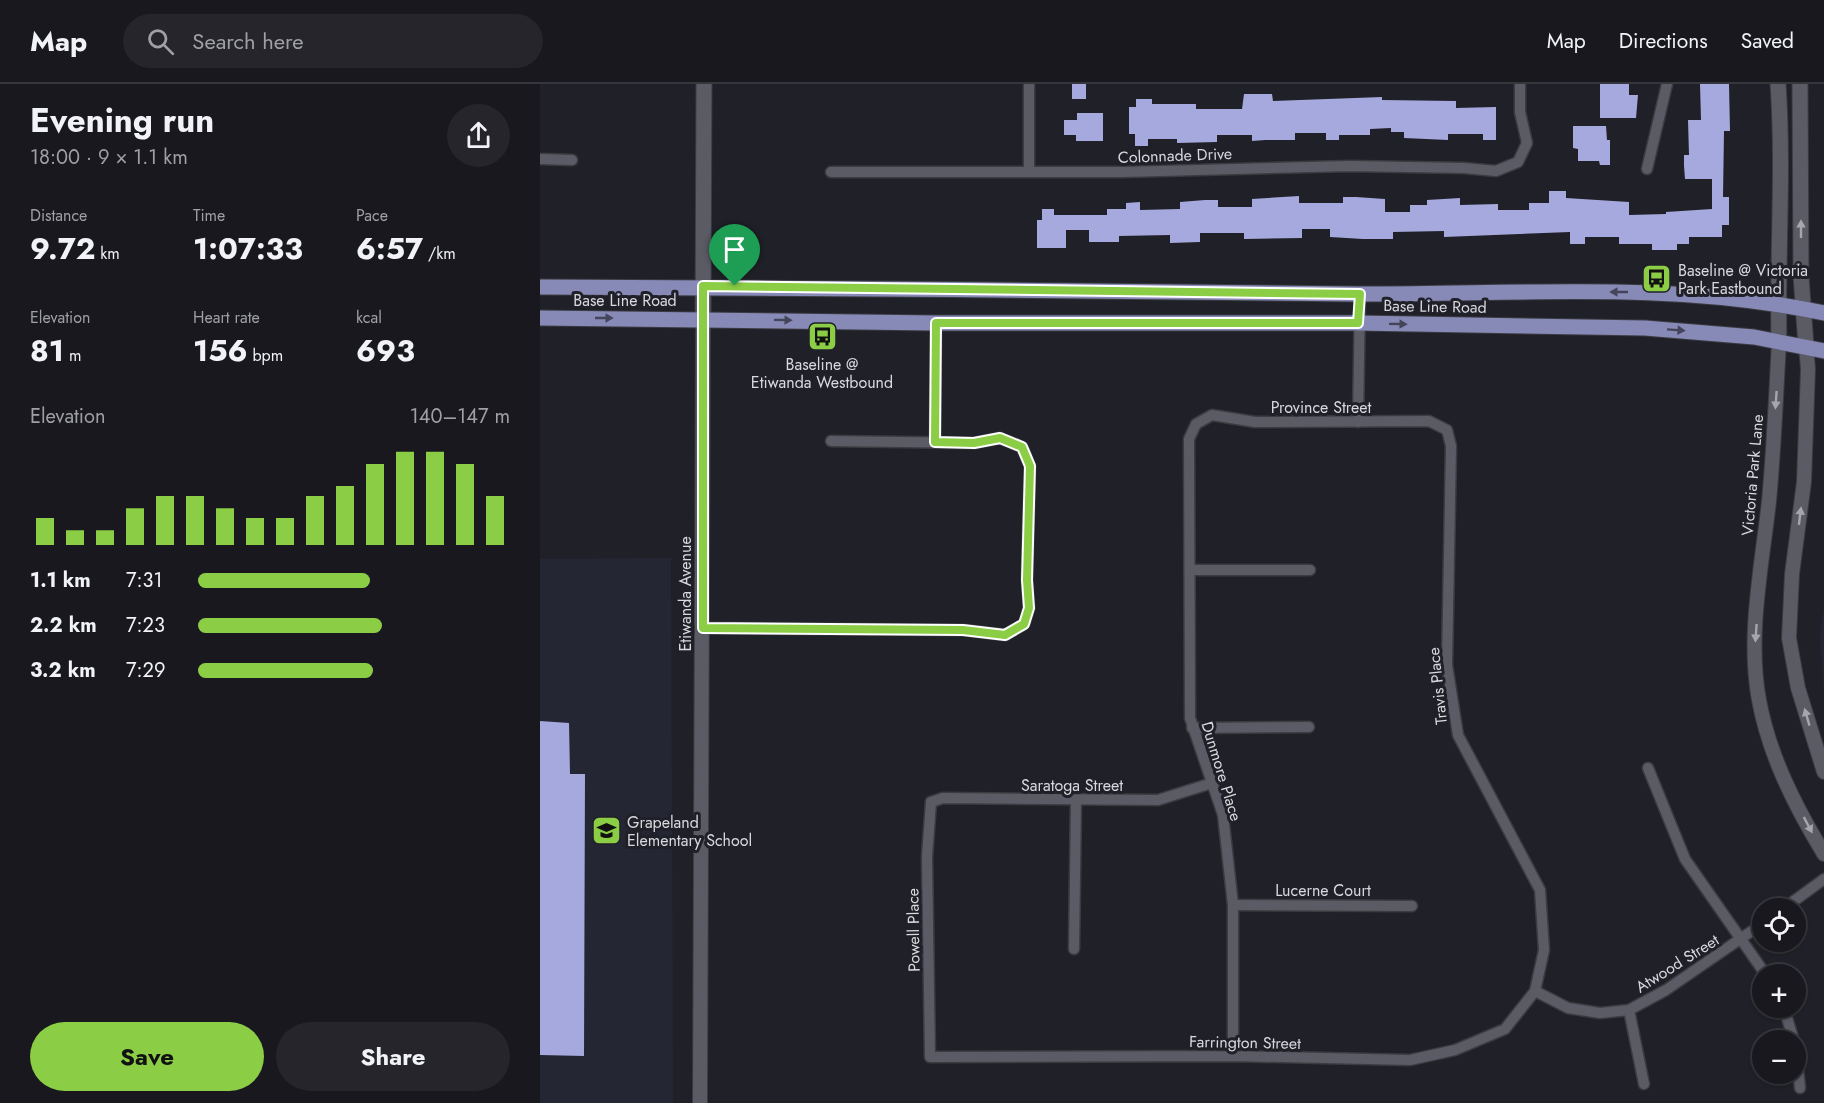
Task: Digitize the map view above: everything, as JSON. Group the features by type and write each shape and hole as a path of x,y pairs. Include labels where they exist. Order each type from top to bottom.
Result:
{"main road":[{"name":"Etiwanda Avenue","path":"703,319 704,84"},
{"name":"Victoria Park Lane","path":"1778,84 1780,122 1779,342"},
{"path":"1800,84 1803,309 1806,346"},
{"name":"Base Line Road","path":"540,287 703,286 1360,294 1636,292 1778,304 1824,314"},
{"name":"Base Line Road","path":"540,318 936,323 1358,323 1645,328 1779,342 1824,351"}],"street":[{"path":"1029,84 1029,172"},
{"name":"Colonnade Drive","path":"831,171 1029,172 1350,166 1464,168 1496,171 1518,162 1527,143 1520,112 1520,84"},
{"path":"1647,169 1667,84"},
{"path":"540,159 572,159"},
{"path":"1358,422 1360,294"},
{"name":"Etiwanda Avenue","path":"700,1103 703,319"},
{"path":"935,442 936,323"},
{"name":"Victoria Park Lane","path":"1779,342 1770,484 1755,638 1755,669 1768,741 1787,785 1824,854"},
{"path":"1806,346 1808,369 1804,482 1792,574 1790,638 1798,688 1824,772"},
{"name":"Province Street","path":"1196,424 1212,415 1255,422 1429,421 1447,430"},
{"name":"Dunmore Place","path":"1196,424 1189,439 1192,728 1223,815 1233,905 1233,1056"},
{"name":"Travis Place","path":"1447,430 1451,446 1447,665 1458,735 1540,890 1544,950 1535,991"},
{"path":"703,628 963,630 1005,635 1024,624 1029,608 1027,580 1030,466 1022,447 1000,438 974,443 831,441"},
{"path":"1191,570 1310,570"},
{"path":"1192,728 1309,727"},
{"path":"1648,768 1685,859 1758,964"},
{"name":"Saratoga Street","path":"931,802 943,798 1158,800 1212,783"},
{"path":"1074,950 1076,800"},
{"name":"Powell Place","path":"930,1058 927,857 931,802"},
{"path":"1799,898 1824,879"},
{"name":"Lucerne Court","path":"1233,905 1412,906"},
{"name":"Atwood Street","path":"1535,991 1568,1008 1600,1013 1629,1010 1666,990 1752,932"},
{"name":"Farrington Street","path":"930,1058 1233,1056 1410,1060 1455,1050 1505,1029 1535,991"},
{"path":"1629,1010 1644,1084"},
{"path":"1800,1084 1800,1088"}],"shaded area":[{"name":"Grapeland Elementary School","path":"671,558 673,1103 540,1103 540,559"},
{"path":"1824,607 1824,692 1820,635"}],"building":[{"path":"1072,84 1086,84 1086,99 1072,99"},
{"path":"1600,84 1629,84 1629,95 1638,95 1636,118 1600,118"},
{"path":"1700,84 1729,84 1730,131 1724,131 1723,197 1729,197 1729,225 1722,225 1722,237 1689,237 1689,244 1677,244 1677,250 1652,250 1652,244 1619,244 1619,237 1585,237 1585,244 1570,244 1570,232 1444,237 1444,231 1393,232 1393,239 1363,239 1330,237 1330,229 1302,229 1302,238 1244,239 1244,233 1200,233 1200,242 1170,243 1170,235 1119,236 1119,242 1089,242 1089,230 1066,230 1066,248 1037,248 1037,220 1042,220 1042,209 1054,209 1054,215 1107,215 1107,209 1126,209 1126,203 1140,202 1140,210 1180,209 1180,202 1205,200 1218,200 1218,207 1252,207 1252,199 1299,196 1299,203 1343,203 1343,197 1356,197 1385,199 1385,212 1410,212 1410,205 1427,205 1427,200 1460,198 1460,205 1498,204 1498,210 1529,210 1529,203 1549,203 1549,191 1566,191 1566,198 1629,202 1629,215 1712,209 1712,179 1685,179 1684,155 1689,155 1688,120 1701,120"},
{"path":"1244,94 1272,94 1273,101 1382,97 1382,100 1456,101 1456,108 1496,107 1496,140 1483,140 1483,134 1448,134 1448,140 1404,138 1404,132 1391,132 1391,128 1370,129 1370,135 1339,135 1339,140 1326,140 1326,133 1295,133 1295,140 1252,141 1252,135 1217,135 1217,142 1177,143 1177,139 1148,139 1148,146 1135,146 1135,134 1129,134 1129,107 1136,107 1136,99 1152,99 1152,104 1196,104 1196,109 1242,109"},
{"path":"1077,113 1103,113 1103,141 1076,141 1076,135 1064,135 1064,120 1077,120"},
{"path":"1573,126 1606,126 1607,140 1610,140 1610,165 1600,165 1599,161 1578,161 1578,149 1573,148"},
{"path":"540,721 569,723 570,774 585,774 584,1056 540,1055"}],"place":[{"name":"Baseline @ Victoria Park Eastbound","path":"1657,279"},
{"name":"Baseline @ Etiwanda Westbound","path":"822,336"},
{"name":"Grapeland Elementary School","path":"606,831"}],"route":[{"path":"703,286 735,286 1360,294 1358,323 936,323 935,442 974,443 1000,438 1022,447 1030,466 1027,580 1029,608 1024,624 1005,635 963,630 703,628 703,286"}]}
